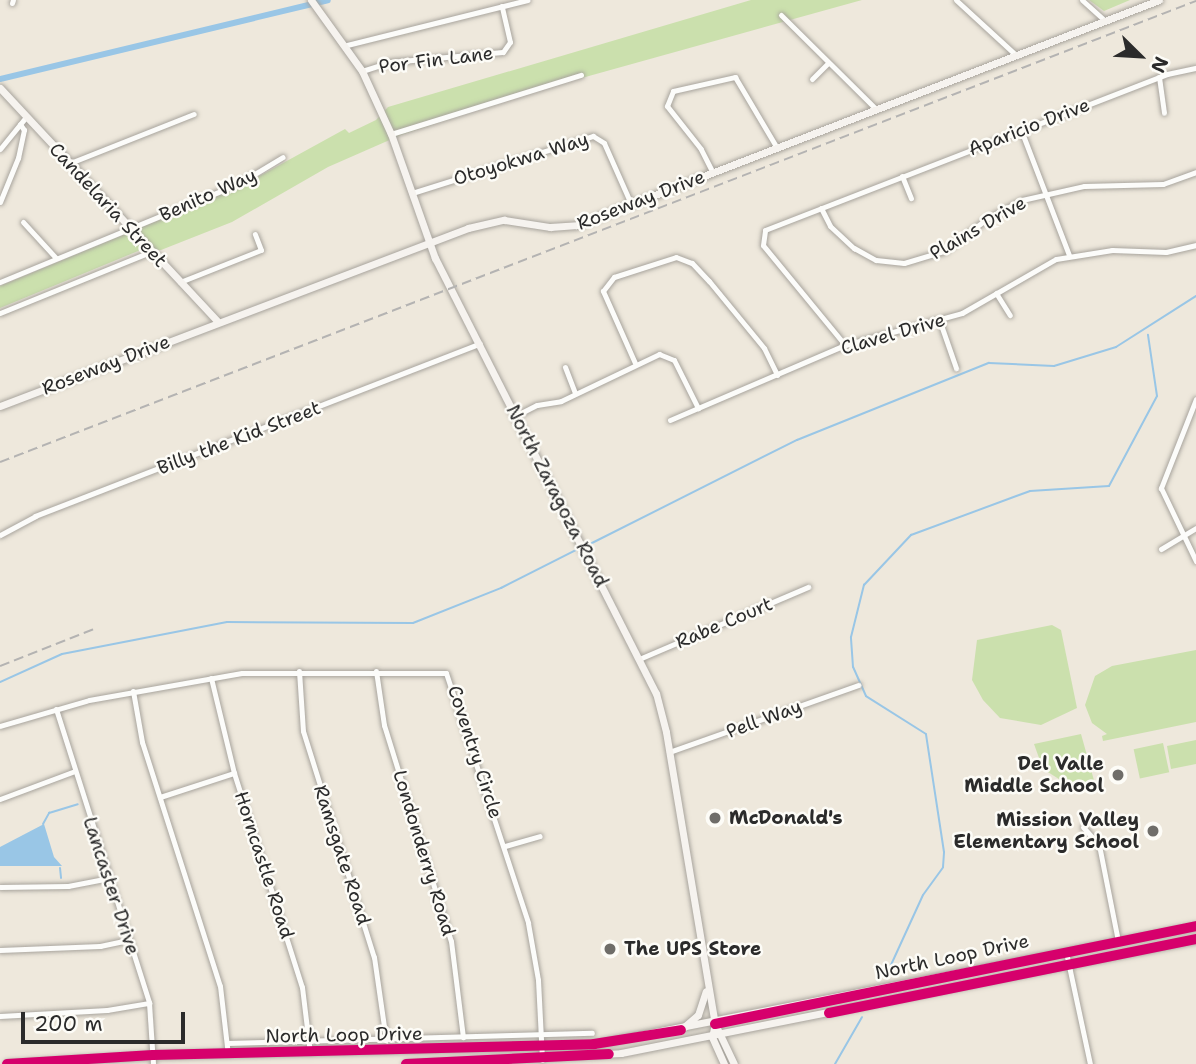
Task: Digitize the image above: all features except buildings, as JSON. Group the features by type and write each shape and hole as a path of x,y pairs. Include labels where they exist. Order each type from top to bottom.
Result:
{"main road":[{"name":"North Zaragoza Road","path":"311,0 347,45 362,71 391,134 428,242 517,415 659,704 670,752 706,986 715,1024 734,1064"},
{"path":"1130,0 1138,8"},
{"name":"Roseway Drive","path":"0,406 428,242 495,221 571,227 1159,0"},
{"name":"Candelaria Street","path":"0,88 217,321"},
{"name":"North Loop Drive","path":"12,1064 594,1045 715,1024 1196,926"},
{"name":"North Loop Drive","path":"406,1064 542,1060 621,1053 723,1036 1196,939"},
{"path":"681,1030 698,1014 706,986"},
{"path":"849,996 851,1008"},
{"name":"North Zaragoza Road","path":"712,1037 715,1024"},
{"path":"712,1037 724,1064"},
{"path":"228,1055 229,1064"}],"street":[{"path":"347,45 527,0"},
{"path":"956,0 1017,56"},
{"path":"1082,0 1105,21"},
{"name":"Por Fin Lane","path":"362,71 390,62 503,51 510,41 502,6"},
{"path":"781,15 877,110"},
{"path":"812,79 828,63"},
{"name":"Aparicio Drive","path":"845,345 761,242 768,228 1159,77 1196,68"},
{"path":"391,134 581,75"},
{"path":"713,173 701,149 667,106 673,91 734,76 777,148"},
{"path":"1159,77 1164,113"},
{"path":"70,163 194,114"},
{"path":"0,149 26,117"},
{"path":"0,202 18,158 24,130 20,124"},
{"path":"1021,130 1069,255"},
{"name":"Otoyokwa Way","path":"412,193 593,136 604,143 631,204"},
{"name":"Benito Way","path":"0,282 238,184 283,157"},
{"name":"Plains Drive","path":"821,208 830,226 853,248 876,260 904,262 933,257 1000,211 1046,194 1084,186 1151,186 1196,172"},
{"path":"902,176 911,198"},
{"path":"23,222 56,258"},
{"path":"180,282 261,250 255,234"},
{"name":"Clavel Drive","path":"670,420 845,345 940,322 996,293 1034,268 1069,255 1112,250 1166,252 1196,245"},
{"path":"0,313 153,251"},
{"path":"635,363 603,291 614,277 676,257 690,261 709,281 764,348 777,375"},
{"path":"996,293 1010,315"},
{"path":"940,322 956,368"},
{"name":"Billy the Kid Street","path":"0,535 35,516 480,343"},
{"path":"517,415 576,393 659,354 672,358 698,408"},
{"path":"565,367 576,393"},
{"path":"1196,399 1195,415 1161,488 1196,561"},
{"path":"1161,549 1196,528"},
{"name":"Rabe Court","path":"639,659 808,587"},
{"name":"Coventry Circle","path":"0,726 111,694 211,678 299,671 438,671 450,676 505,846 533,946 542,1060"},
{"name":"Ramsgate Road","path":"299,671 303,731 374,957 386,1040"},
{"name":"Londonderry Road","path":"376,671 384,725 452,941 463,1037"},
{"name":"Horncastle Road","path":"211,678 234,773 298,973 310,1054"},
{"name":"Pell Way","path":"670,752 858,685"},
{"path":"133,691 160,797 220,986 228,1055"},
{"name":"Lancaster Drive","path":"56,709 149,1003 153,1060"},
{"path":"0,799 75,771"},
{"path":"160,797 234,773"},
{"path":"1083,827 1099,845 1118,942"},
{"path":"505,846 540,836"},
{"path":"0,887 68,886 109,878"},
{"path":"0,950 100,946 129,940"},
{"path":"1066,952 1090,1064"},
{"path":"0,1016 107,1010 149,1003"},
{"path":"227,1043 592,1033"}],"green space":[{"path":"751,0 862,0 535,91 401,135 328,167 232,222 161,250 143,249 0,308 0,286 241,186 345,129 349,133 376,120 388,107"},
{"path":"1089,0 1130,0 1104,11"},
{"path":"1052,625 1061,630 1077,708 1041,725 1000,718 983,700 972,680 977,640"},
{"path":"1196,650 1196,722 1103,741 1102,736 1107,734 1092,723 1085,705 1095,676 1112,666"},
{"path":"1081,734 1095,784 1070,786 1043,769 1034,744"},
{"path":"1196,740 1196,764 1171,769 1167,746"},
{"path":"1163,743 1169,772 1140,779 1134,749"}],"water":[{"path":"44,824 54,857 62,866 0,866 0,847"}],"waterway":[{"path":"0,79 328,0"},
{"path":"588,545 797,440 989,363 1054,366 1116,347 1196,296"},
{"path":"885,978 923,895 943,867 944,852 926,734 866,696 853,667 851,637 864,585 911,535 1030,491 1109,486 1157,396 1148,335"},
{"path":"0,682 62,654 227,622 413,623 501,588 578,549"},
{"path":"43,824 49,813 78,804"},
{"path":"60,868 61,878"},
{"path":"835,1064 862,1017"}],"railway":[{"path":"0,462 1196,1"},
{"path":"0,666 94,629"}],"cycle path":[{"path":"715,1024 1196,926"},
{"path":"829,1013 1196,939"},
{"path":"7,1064 153,1055 594,1044 681,1030"},
{"path":"406,1064 609,1054"}],"place":[{"name":"Del Valle Middle School","path":"1118,775"},
{"name":"McDonald's","path":"715,818"},
{"name":"Mission Valley Elementary School","path":"1153,831"},
{"name":"The UPS Store","path":"610,949"}]}
